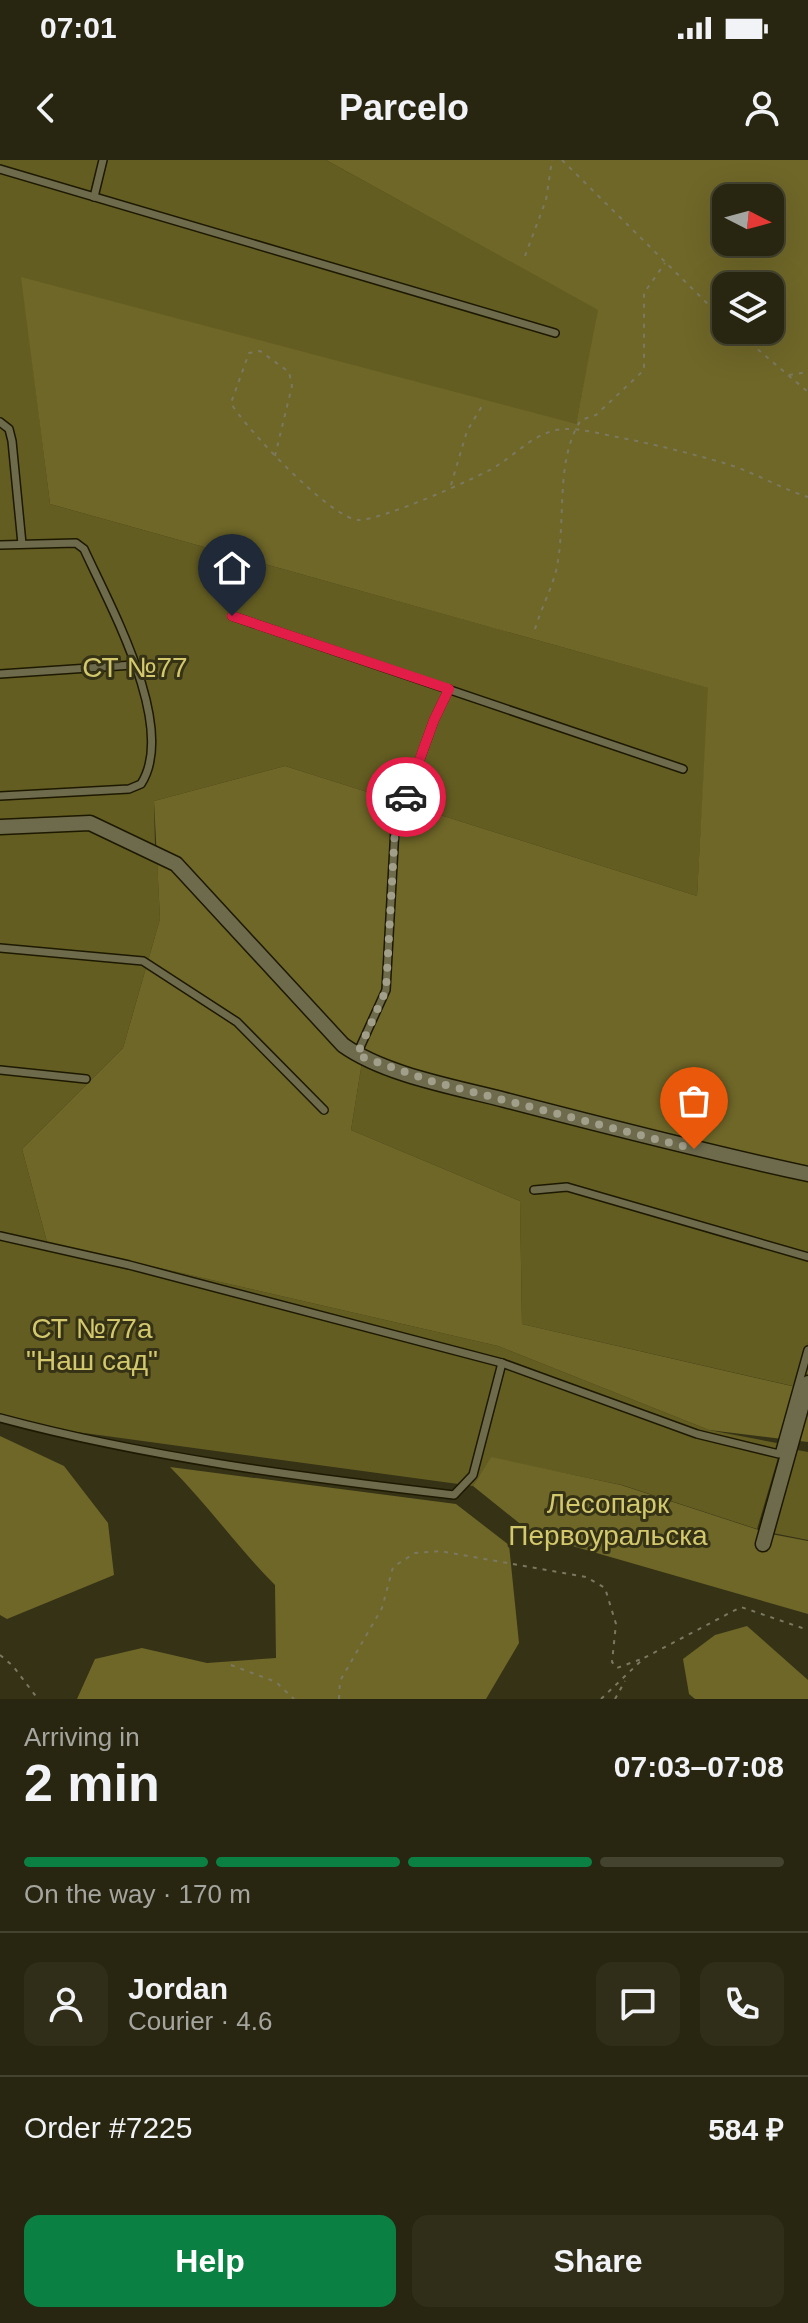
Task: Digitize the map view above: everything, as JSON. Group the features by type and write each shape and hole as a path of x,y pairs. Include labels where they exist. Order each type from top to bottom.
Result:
{"street":[{"path":"0,827 90,823 176,864 343,1045 357,1055 434,1082 694,1149 808,1174"},
{"path":"763,1544 808,1383"}],"lane":[{"path":"94,197 103,160"},
{"path":"0,169 555,333"},
{"path":"0,422 9,429 12,441 22,544"},
{"path":"0,545 76,543 84,549 145,696 151,736 150,758 141,784 129,789 0,796"},
{"path":"232,616 683,769"},
{"path":"0,674 133,665"},
{"path":"357,1055 386,990 395,828 434,720 449,689"},
{"path":"0,948 143,961 237,1022 324,1110"},
{"path":"0,1070 86,1079"},
{"path":"534,1190 567,1187 808,1257"},
{"path":"0,1236 129,1265 502,1363 697,1434 779,1454 808,1350"},
{"path":"0,1418 244,1470 454,1495 473,1475 502,1363"}],"path":[{"path":"525,256 546,200 552,160"},
{"path":"562,160 712,308"},
{"path":"535,629 556,573 563,481 573,431 581,420 596,415 644,370 644,293 665,263"},
{"path":"751,344 808,392"},
{"path":"275,456 292,386 289,372 277,359 260,351 249,353 231,403 237,416 275,456 341,515 359,520 420,502 495,467 519,446 563,429 659,445 726,463 779,488 808,497"},
{"path":"788,375 808,372"},
{"path":"451,486 467,431 482,406"},
{"path":"339,1699 340,1681 382,1608 393,1567 415,1553 468,1554 586,1577 605,1588 616,1624 612,1662 617,1668 644,1658 741,1607 808,1630"},
{"path":"0,1655 13,1666 38,1699"},
{"path":"601,1699 625,1680 644,1658"},
{"path":"231,1665 276,1682 294,1699"},
{"path":"615,1699 625,1680"}],"green space":[{"name":"СТ №77","path":"0,160 326,160 599,310 576,425 22,278 50,504 709,688 697,896 285,766 154,801 155,846 91,820 0,824"},
{"name":"Лесопарк Первоуральска","path":"326,160 808,160 808,1179 363,1056 351,1130 520,1201 522,1324 796,1387 808,1343 808,1442 709,1430 498,1346 47,1242 22,1149 123,1048 160,919 154,801 285,766 697,896 708,688 50,504 21,277 576,424 598,310"},
{"name":"СТ №77а \"Наш сад\"","path":"89,829 157,858 160,919 123,1048 22,1149 47,1242 498,1346 709,1430 782,1444 757,1529 622,1485 491,1458 473,1486 55,1429 0,1414 0,832"},
{"path":"363,1056 808,1179 808,1343 797,1387 522,1324 520,1201 351,1130"},
{"path":"0,1436 64,1466 108,1523 114,1575 7,1619 0,1615"},
{"path":"786,1448 808,1452 808,1540 763,1531"},
{"name":"Лесопарк Первоуральска","path":"491,1457 621,1485 771,1534 808,1541 808,1614 534,1535 473,1486"},
{"path":"170,1467 456,1504 509,1545 519,1643 486,1699 77,1699 95,1659 142,1648 207,1663 276,1658 275,1585"},
{"name":"Лесопарк Первоуральска","path":"747,1626 808,1680 808,1699 695,1699 689,1694 683,1659 715,1635"}],"way so far":[{"path":"406,797 395,828 386,990 357,1055 434,1082 694,1149"}],"route":[{"path":"232,616 449,689 441,701 406,797"}]}
